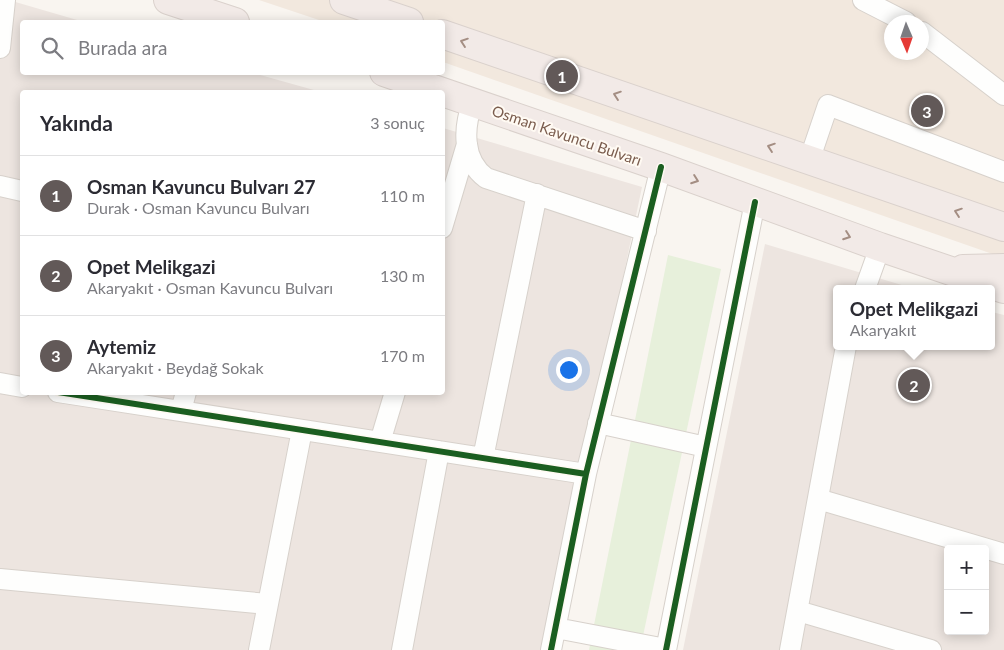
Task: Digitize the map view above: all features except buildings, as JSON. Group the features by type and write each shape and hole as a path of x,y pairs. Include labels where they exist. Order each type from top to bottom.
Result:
{"highway":[{"path":"168,0 229,20"},
{"path":"344,0 403,20"},
{"path":"445,35 1004,227"},
{"name":"Osman Kavuncu Bulvarı","path":"393,75 437,90"},
{"name":"Osman Kavuncu Bulvarı","path":"445,93 661,167 880,248 992,285"},
{"path":"946,270 1004,268"}],"street":[{"path":"0,48 4,0"},
{"path":"862,0 892,15"},
{"path":"929,37 1004,95"},
{"path":"445,218 467,144 467,123 473,102"},
{"path":"809,161 828,105 1004,172"},
{"path":"467,144 473,164 486,178 646,230"},
{"path":"551,650 586,474 661,167"},
{"path":"0,186 20,190"},
{"path":"484,458 537,194"},
{"path":"556,628 666,649 754,202"},
{"path":"866,285 880,248"},
{"path":"790,650 845,350"},
{"path":"0,384 20,387"},
{"path":"96,395 183,402 302,430 586,474"},
{"path":"380,442 394,395"},
{"path":"598,423 706,447"},
{"path":"259,650 302,430"},
{"path":"402,650 440,451"},
{"path":"818,499 1004,554"},
{"path":"0,579 268,604"},
{"path":"798,612 931,650"}],"shaded area":[{"path":"0,0 12,1 77,20 20,20 20,75 260,75 314,90 20,90 20,395 445,395 445,129 642,187 545,650 0,650"},
{"path":"259,0 1004,0 1004,258 445,63 445,20 319,20"},
{"path":"765,244 902,285 833,285 833,350 995,350 995,313 1004,315 1004,650 683,650"}],"green space":[{"path":"668,255 721,269 640,650 589,650"}],"cycle path":[{"path":"551,650 586,474 661,167"},
{"path":"666,650 755,202"},
{"path":"77,395 586,474"}],"place":[{"name":"Osman Kavuncu Bulvarı 27","path":"562,76"},
{"name":"Aytemiz","path":"927,111"},
{"name":"Opet Melikgazi","path":"914,385"}]}
